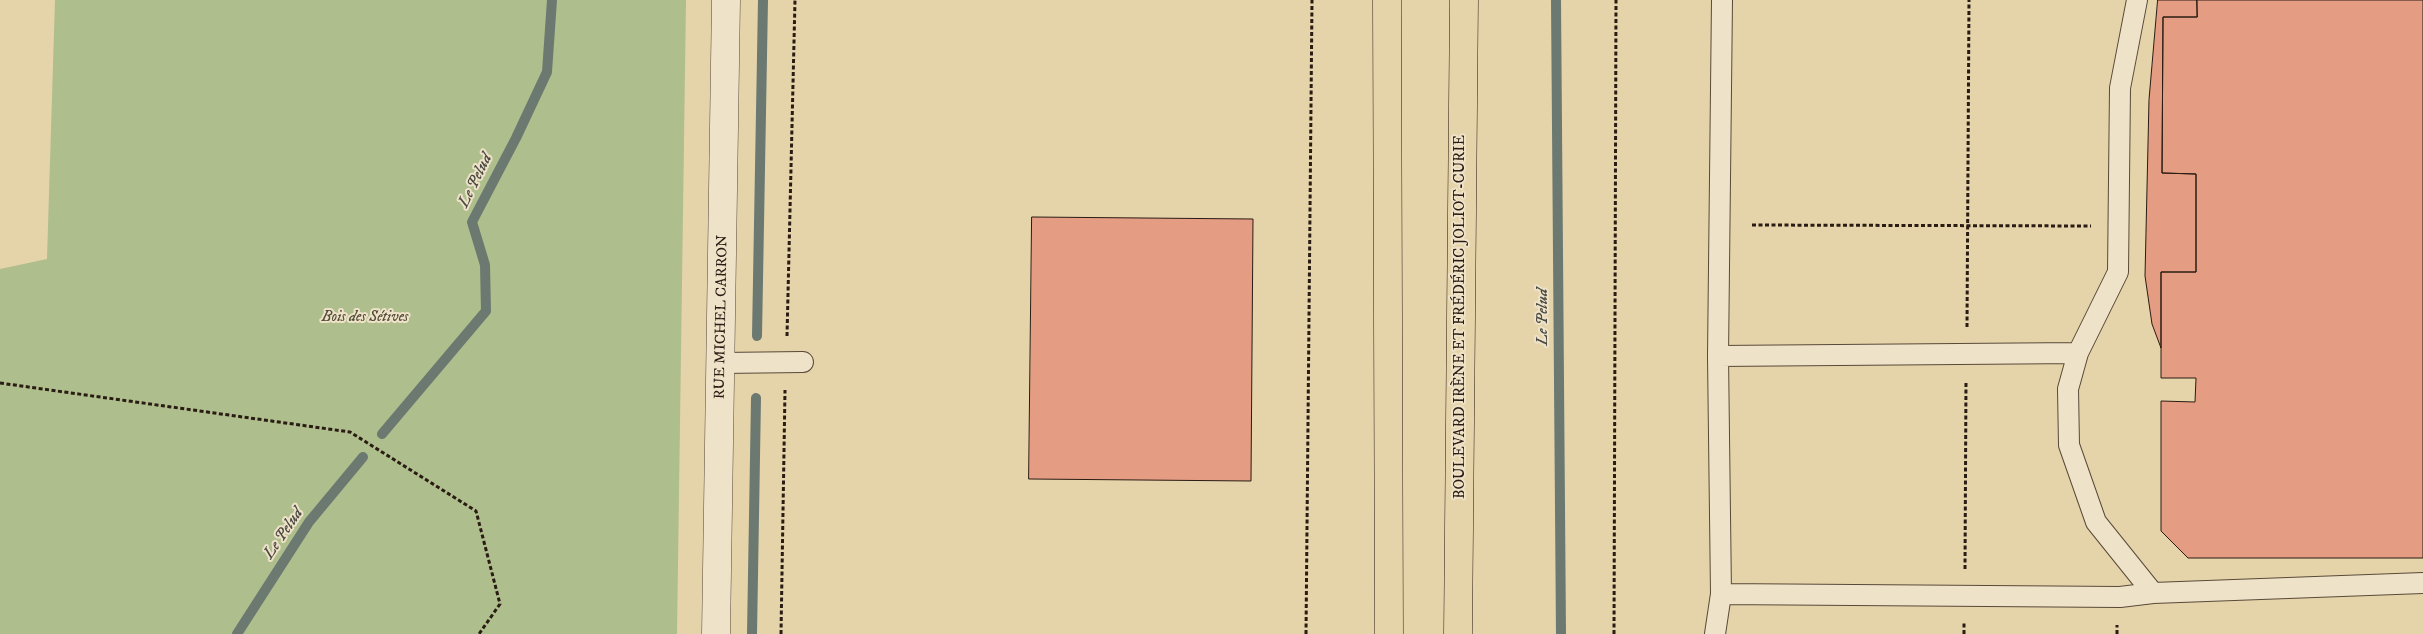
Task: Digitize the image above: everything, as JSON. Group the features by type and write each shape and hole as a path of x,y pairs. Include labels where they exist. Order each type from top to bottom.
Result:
{"main road":[{"path":"1387,0 1389,634"},
{"name":"BOULEVARD IRÈNE ET FRÉDÉRIC JOLIOT-CURIE","path":"1458,634 1464,0"}],"street":[{"name":"RUE MICHEL CARRON","path":"716,634 726,0"}],"lane":[{"path":"1715,634 1721,594 1718,356 1722,0"},
{"path":"2137,0 2120,88 2118,272 2078,353 2068,389 2069,445 2096,522 2153,593"},
{"path":"1718,356 2078,353"},
{"path":"721,363 795,363"},
{"path":"1721,594 2120,597 2153,593 2423,583"}],"path":[{"path":"781,634 795,363 795,0"},
{"path":"1306,634 1312,0"},
{"path":"1614,634 1616,0"},
{"path":"1964,634 1968,0"},
{"path":"1752,225 2119,226"},
{"path":"0,383 350,432 476,510 500,604 479,634"}],"green space":[{"name":"Bois des Sétives","path":"55,0 686,0 677,634 0,634 0,269 47,259"}],"building":[{"path":"2158,0 2197,0 2197,17 2163,17 2162,173 2196,174 2196,272 2161,272 2161,348 2152,324 2145,276 2149,100"},
{"path":"2197,0 2423,0 2423,558 2188,558 2161,531 2161,401 2195,402 2196,378 2161,378 2161,272 2196,272 2196,174 2162,173 2163,17 2197,17"},
{"path":"1032,217 1253,219 1251,481 1029,479"}],"waterway":[{"name":"Le Pelud","path":"382,434 486,311 485,265 472,222 516,138 547,72 552,0"},
{"path":"757,336 763,0"},
{"name":"Le Pelud","path":"1556,0 1561,634"},
{"path":"752,634 756,398"},
{"name":"Le Pelud","path":"237,634 309,522 363,457"}]}
